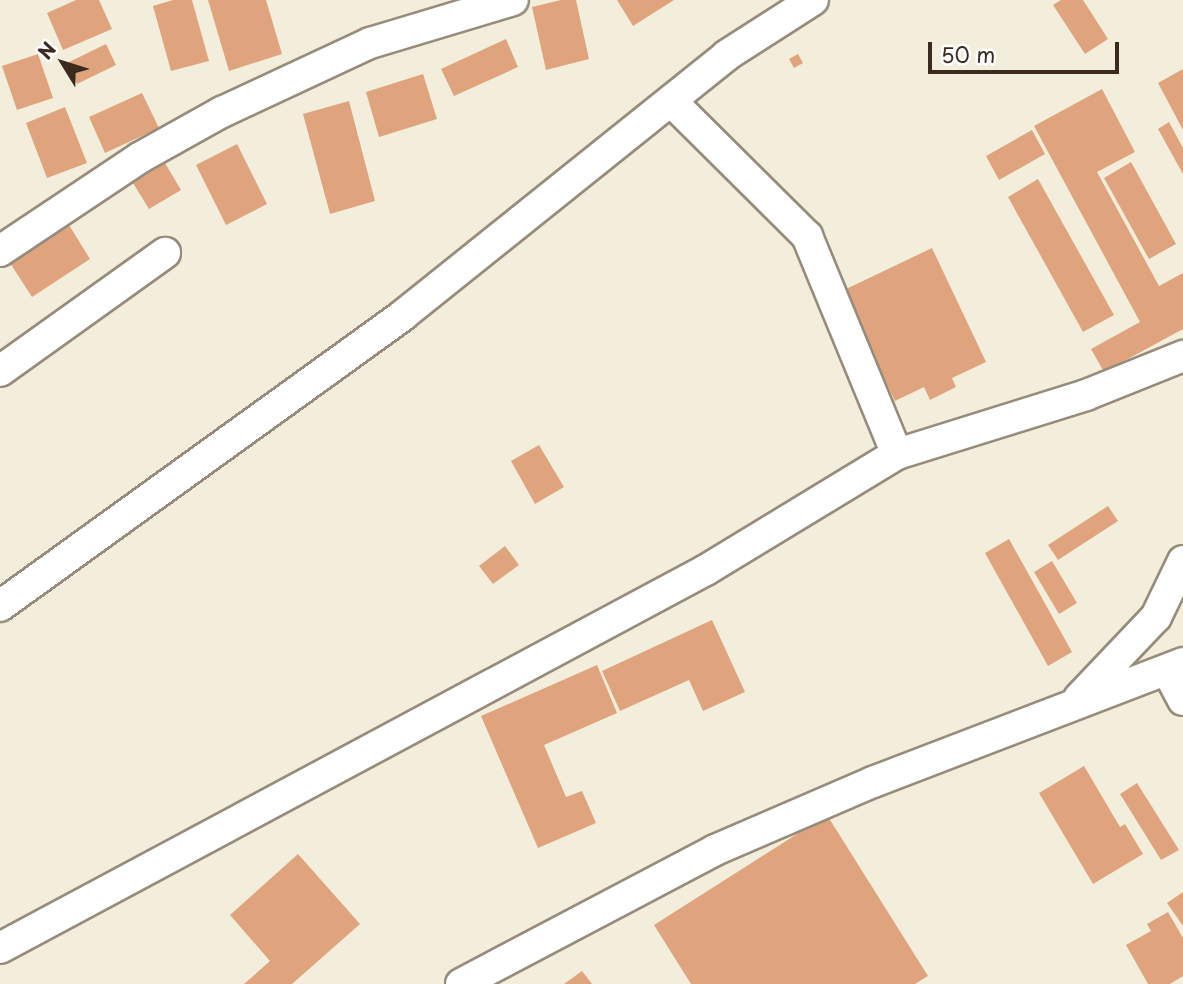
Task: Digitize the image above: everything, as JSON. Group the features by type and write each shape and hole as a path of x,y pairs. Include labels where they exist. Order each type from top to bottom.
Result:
{"street":[{"path":"0,251 141,157 222,112 370,43 513,0"},
{"path":"0,606 403,315 727,55 813,0"},
{"path":"671,101 807,236 897,454"},
{"path":"0,371 165,253"},
{"path":"0,948 706,570 897,454 1086,395 1183,356"},
{"path":"1066,710 1156,617 1183,561"},
{"path":"461,984 715,850 873,782 1175,666 1183,700"}],"building":[{"path":"76,0 99,0 112,29 63,50 47,13"},
{"path":"173,0 192,0 209,61 171,71 153,6"},
{"path":"208,0 266,0 282,54 229,71"},
{"path":"561,0 576,0 589,59 546,70 532,7"},
{"path":"617,0 674,0 633,26"},
{"path":"1061,0 1083,0 1108,39 1085,54 1053,5"},
{"path":"506,39 518,67 454,96 441,69"},
{"path":"106,44 116,65 77,84 67,63"},
{"path":"38,54 53,98 17,110 2,66"},
{"path":"798,54 803,63 794,68 789,59"},
{"path":"1183,69 1183,130 1158,83"},
{"path":"423,74 437,119 379,137 366,92"},
{"path":"1102,89 1135,152 1097,172 1159,286 1183,273 1183,329 1104,372 1091,349 1140,322 1034,126"},
{"path":"142,93 159,128 105,153 89,117"},
{"path":"349,101 375,201 330,214 303,114"},
{"path":"65,107 87,163 47,178 26,123"},
{"path":"1169,122 1183,148 1183,174 1158,129"},
{"path":"1032,130 1045,154 999,180 986,156"},
{"path":"237,144 267,204 226,225 196,165"},
{"path":"1131,162 1176,244 1149,259 1104,178"},
{"path":"165,163 181,190 149,209 133,183"},
{"path":"1038,179 1114,315 1083,332 1008,197"},
{"path":"69,225 90,259 32,297 10,263"},
{"path":"932,248 986,362 952,378 956,387 930,400 924,387 895,401 842,291"},
{"path":"539,445 564,487 535,504 511,461"},
{"path":"1108,506 1118,521 1058,560 1048,545"},
{"path":"1009,539 1072,652 1048,666 985,553"},
{"path":"505,546 519,565 493,584 479,566"},
{"path":"1052,561 1077,603 1059,614 1034,572"},
{"path":"712,620 745,692 703,711 689,680 620,711 602,671"},
{"path":"597,665 617,713 544,745 566,797 582,791 596,823 538,848 481,716"},
{"path":"1084,766 1120,827 1125,824 1143,854 1093,884 1039,793"},
{"path":"1137,783 1179,850 1161,860 1120,794"},
{"path":"827,815 928,976 915,984 691,984 654,925"},
{"path":"298,854 360,924 292,984 244,984 270,961 230,915"},
{"path":"1183,892 1183,926 1167,903"},
{"path":"1168,912 1183,938 1183,976 1170,984 1148,984 1126,945 1151,931 1147,924"},
{"path":"582,971 592,984 564,984"}]}
